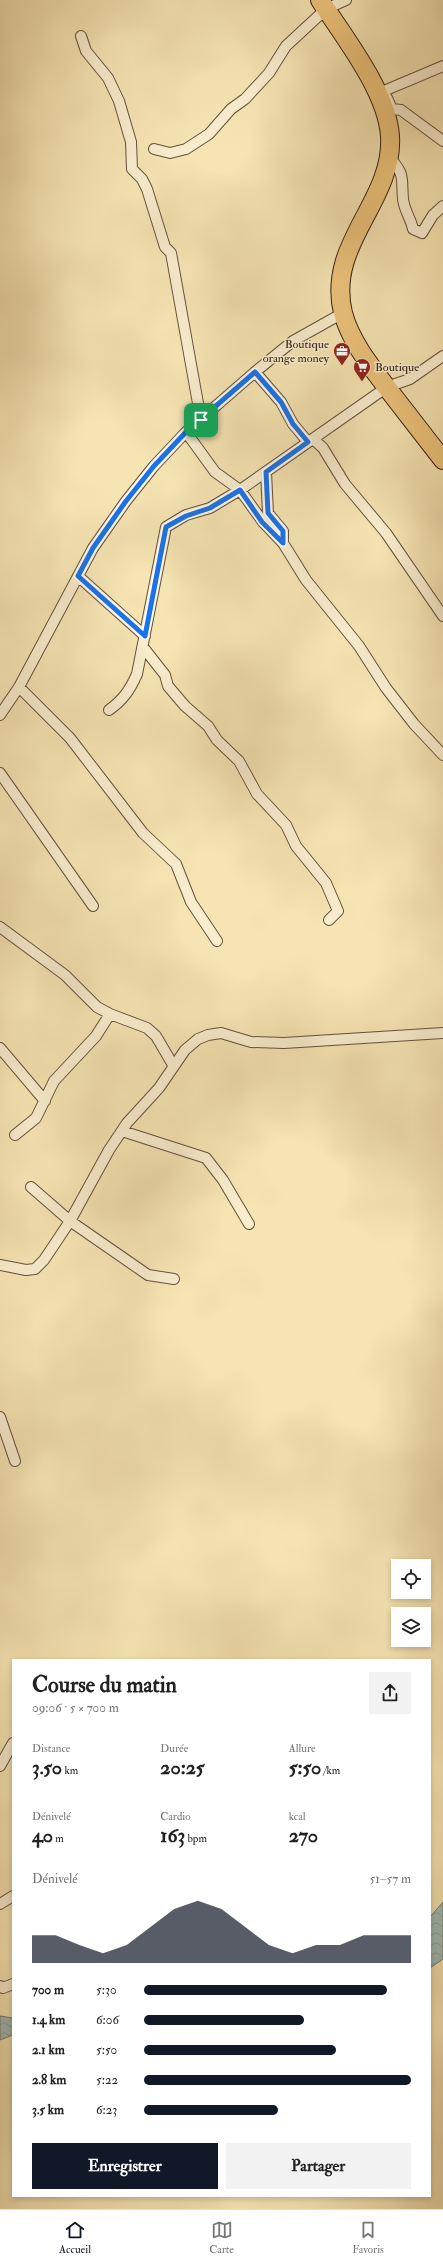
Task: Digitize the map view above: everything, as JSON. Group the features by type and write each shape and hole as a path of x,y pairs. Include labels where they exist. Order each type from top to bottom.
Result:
{"highway":[{"path":"323,5 381,92 390,136 389,157 383,181 373,204 351,242 343,264 341,281 343,313 363,355 443,460"}],"street":[{"path":"154,149 170,154 186,150 209,134 231,109 245,99 269,72 286,46 323,5 346,0"},
{"path":"81,36 86,51 108,78 119,101 131,142 132,169 142,179 147,188 164,247 172,253 201,420"},
{"path":"443,66 381,92 392,109 401,110 443,141"},
{"path":"389,157 398,167 402,176 403,199 413,229 422,233 433,215 443,206"},
{"path":"0,715 19,687 93,548 126,501 154,466 186,432 293,341 343,313"},
{"path":"109,710 121,702 130,690 137,674 166,527 186,516 210,508 240,490 387,387 410,379 443,356"},
{"path":"255,372 281,402 293,424 310,441 323,448 345,484 386,533 443,616"},
{"path":"186,432 215,472 240,490 262,522 283,543 306,580 358,646 386,688 414,724 443,755"},
{"path":"266,472 268,513 283,531 283,543"},
{"path":"78,576 145,636"},
{"path":"142,647 165,675 168,686 184,706 208,726 217,740 239,761 257,794 286,825 296,846 326,883 338,911 329,920"},
{"path":"19,687 70,738 143,833 176,864 191,902 218,941"},
{"path":"0,773 93,906"},
{"path":"0,927 65,975 97,1007 110,1014 147,1028 156,1036 173,1066"},
{"path":"15,1135 36,1118 54,1081 96,1036 110,1014"},
{"path":"0,1265 26,1270 35,1269 44,1260 70,1221 109,1150 122,1131 160,1088 184,1050 198,1039 208,1034 221,1033 251,1042 284,1043 443,1033"},
{"path":"0,1048 45,1101"},
{"path":"122,1131 206,1158 223,1180 249,1224"},
{"path":"31,1186 70,1221 148,1275 174,1279"},
{"path":"1,1422 15,1461"},
{"path":"0,1766 12,1745"},
{"path":"0,1904 12,1897"},
{"path":"0,1986 3,1988 12,1984"}],"water":[{"path":"443,1902 443,1959 431,1967 431,1916"},
{"path":"0,2016 12,2018 12,2035 0,2040"}],"place":[{"name":"Boutique orange money","path":"342,366"},
{"name":"Boutique","path":"362,382"}],"route":[{"path":"255,372 281,402 293,424 308,442 266,472 266,497 268,513 283,531 283,543 262,522 240,490 210,508 186,516 166,527 145,636 78,576 93,548 126,501 154,466 186,432 201,420 255,372"}]}
